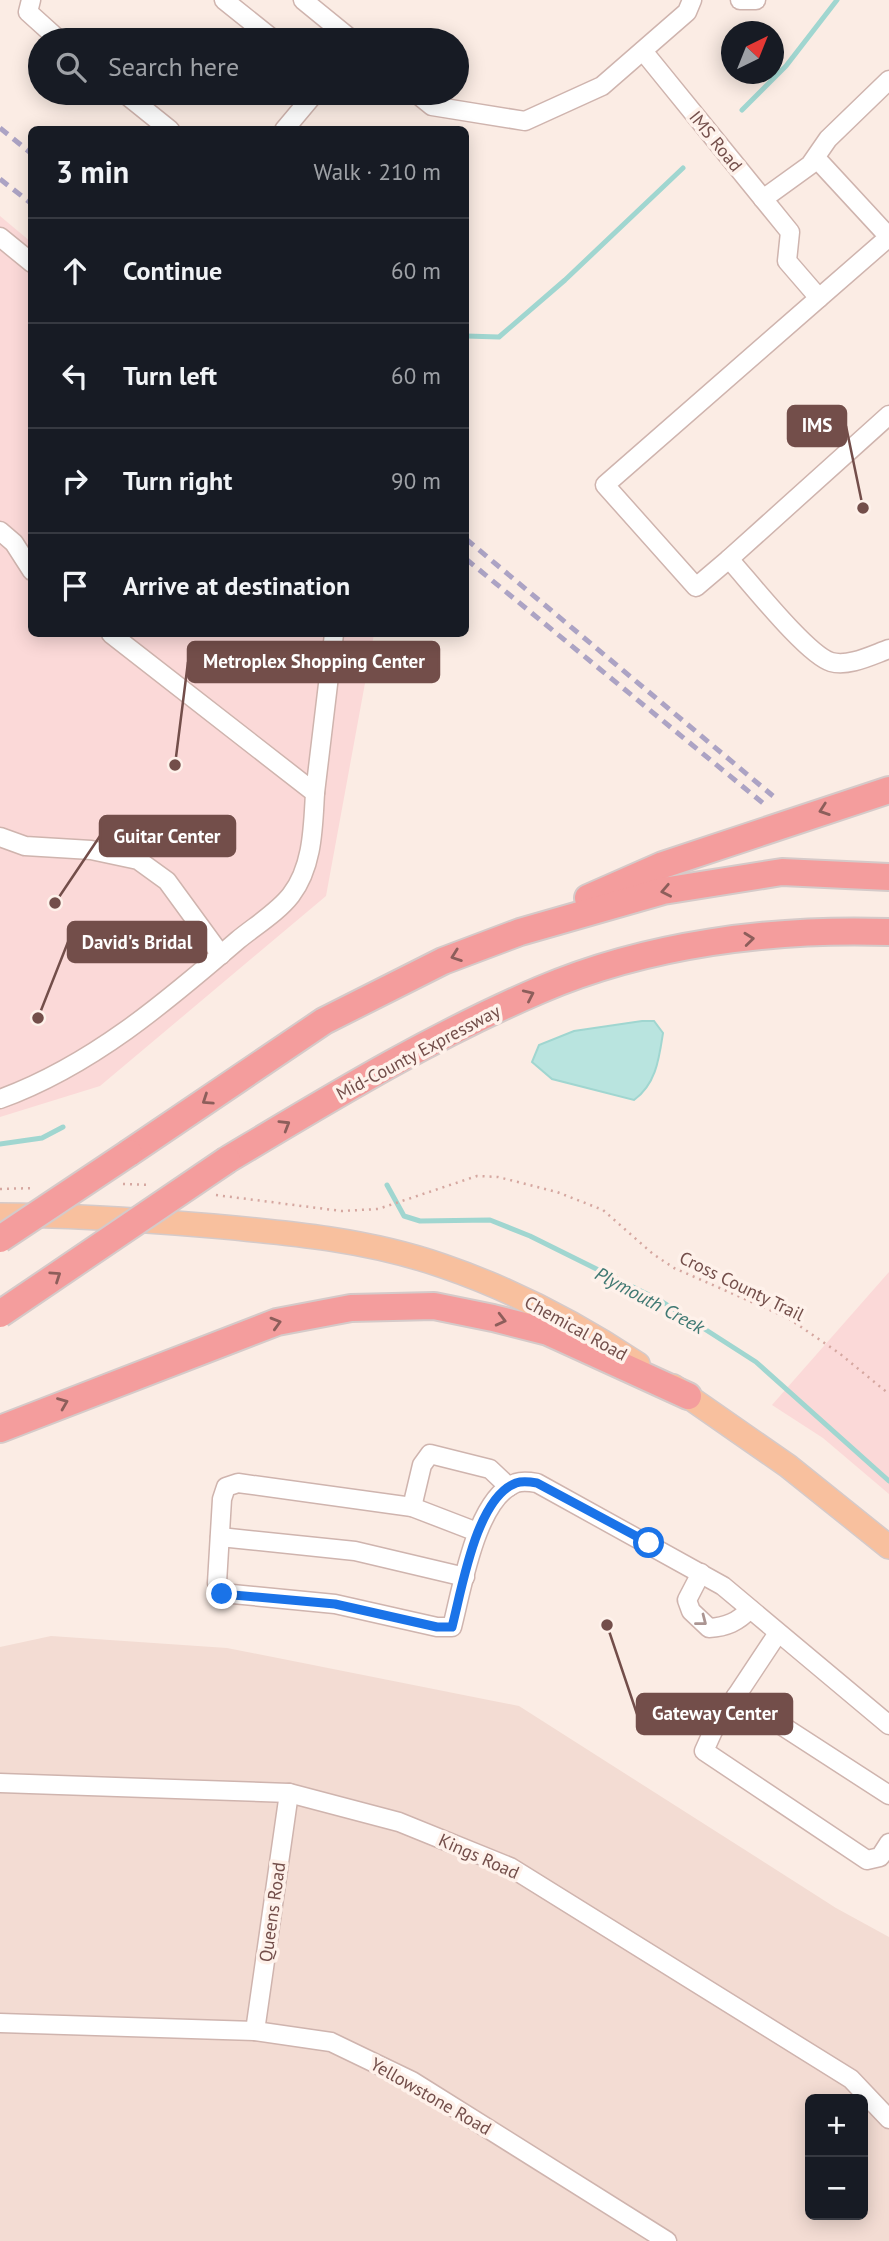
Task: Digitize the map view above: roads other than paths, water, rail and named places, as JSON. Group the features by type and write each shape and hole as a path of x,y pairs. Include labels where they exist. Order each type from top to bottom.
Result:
{"highway":[{"path":"520,932 606,889 663,865 889,790"},
{"path":"0,1239 324,1021 443,961 520,932 663,891 782,872 889,877"},
{"name":"Mid-County Expressway","path":"0,1314 227,1160 378,1069 541,989 601,968 724,941 812,933 889,932"},
{"path":"812,933 889,948"},
{"path":"0,1429 277,1322 351,1308 434,1306 548,1332 688,1396"}],"main road":[{"name":"Chemical Road","path":"0,1215 80,1215 341,1240 442,1265 545,1307 688,1396 788,1466 889,1547"},
{"name":"Chemical Road","path":"0,1233 52,1229 212,1226"}],"street":[{"path":"31,0 27,12 45,28"},
{"path":"225,0 259,28"},
{"path":"303,0 337,28"},
{"path":"431,105 525,121 603,86 687,12 692,0"},
{"path":"740,0 756,0"},
{"name":"IMS Road","path":"643,51 790,232 787,261 819,298"},
{"path":"763,199 816,158 828,139 889,80"},
{"path":"139,105 165,126"},
{"path":"287,126 305,105"},
{"path":"816,158 889,237 605,485 696,587 889,415"},
{"path":"0,237 28,260"},
{"path":"0,531 14,543 28,566"},
{"path":"729,559 811,650 830,662 844,663 889,649"},
{"path":"115,637 315,793"},
{"path":"0,1099 50,1079 102,1049 221,955 291,895 312,850 315,793 334,637"},
{"path":"0,837 25,846 91,850 138,860 167,881 221,955"},
{"path":"412,1507 422,1465 430,1454 490,1469 509,1487"},
{"path":"477,1532 412,1507 238,1483 226,1487 222,1499 217,1583 222,1594 335,1604 437,1627 452,1627 477,1532 499,1493 517,1482 537,1483 723,1586 889,1725"},
{"path":"220,1538 355,1551 466,1577"},
{"path":"701,1573 687,1600 691,1611 709,1628 723,1628 740,1620 750,1609"},
{"path":"778,1633 713,1731 704,1751 867,1860 880,1857 889,1843"},
{"path":"736,1696 889,1795"},
{"name":"Kings Road","path":"0,1783 289,1793 400,1822 510,1867 851,2078 889,2119"},
{"name":"Queens Road","path":"255,2031 289,1793"},
{"name":"Yellowstone Road","path":"0,2023 255,2031 331,2042 412,2081 667,2241"}],"water":[{"path":"654,1021 663,1033 652,1079 634,1100 552,1079 532,1062 539,1045 574,1031"}],"waterway":[{"path":"742,110 786,66 837,0"},
{"path":"469,336 499,337 565,280 683,168"},
{"name":"Plymouth Creek","path":"0,1144 42,1138 63,1127"},
{"name":"Plymouth Creek","path":"387,1185 404,1216 420,1221 490,1220 530,1236 661,1301 756,1362 889,1481"}],"railway":[{"path":"0,128 28,151"},
{"path":"0,179 28,201"},
{"path":"469,542 773,796"},
{"path":"469,561 764,804"}],"place":[{"name":"IMS","path":"863,508"},
{"name":"Metroplex Shopping Center","path":"175,765"},
{"name":"Guitar Center","path":"55,903"},
{"name":"David's Bridal","path":"38,1018"},
{"name":"Gateway Center","path":"607,1625"}]}
